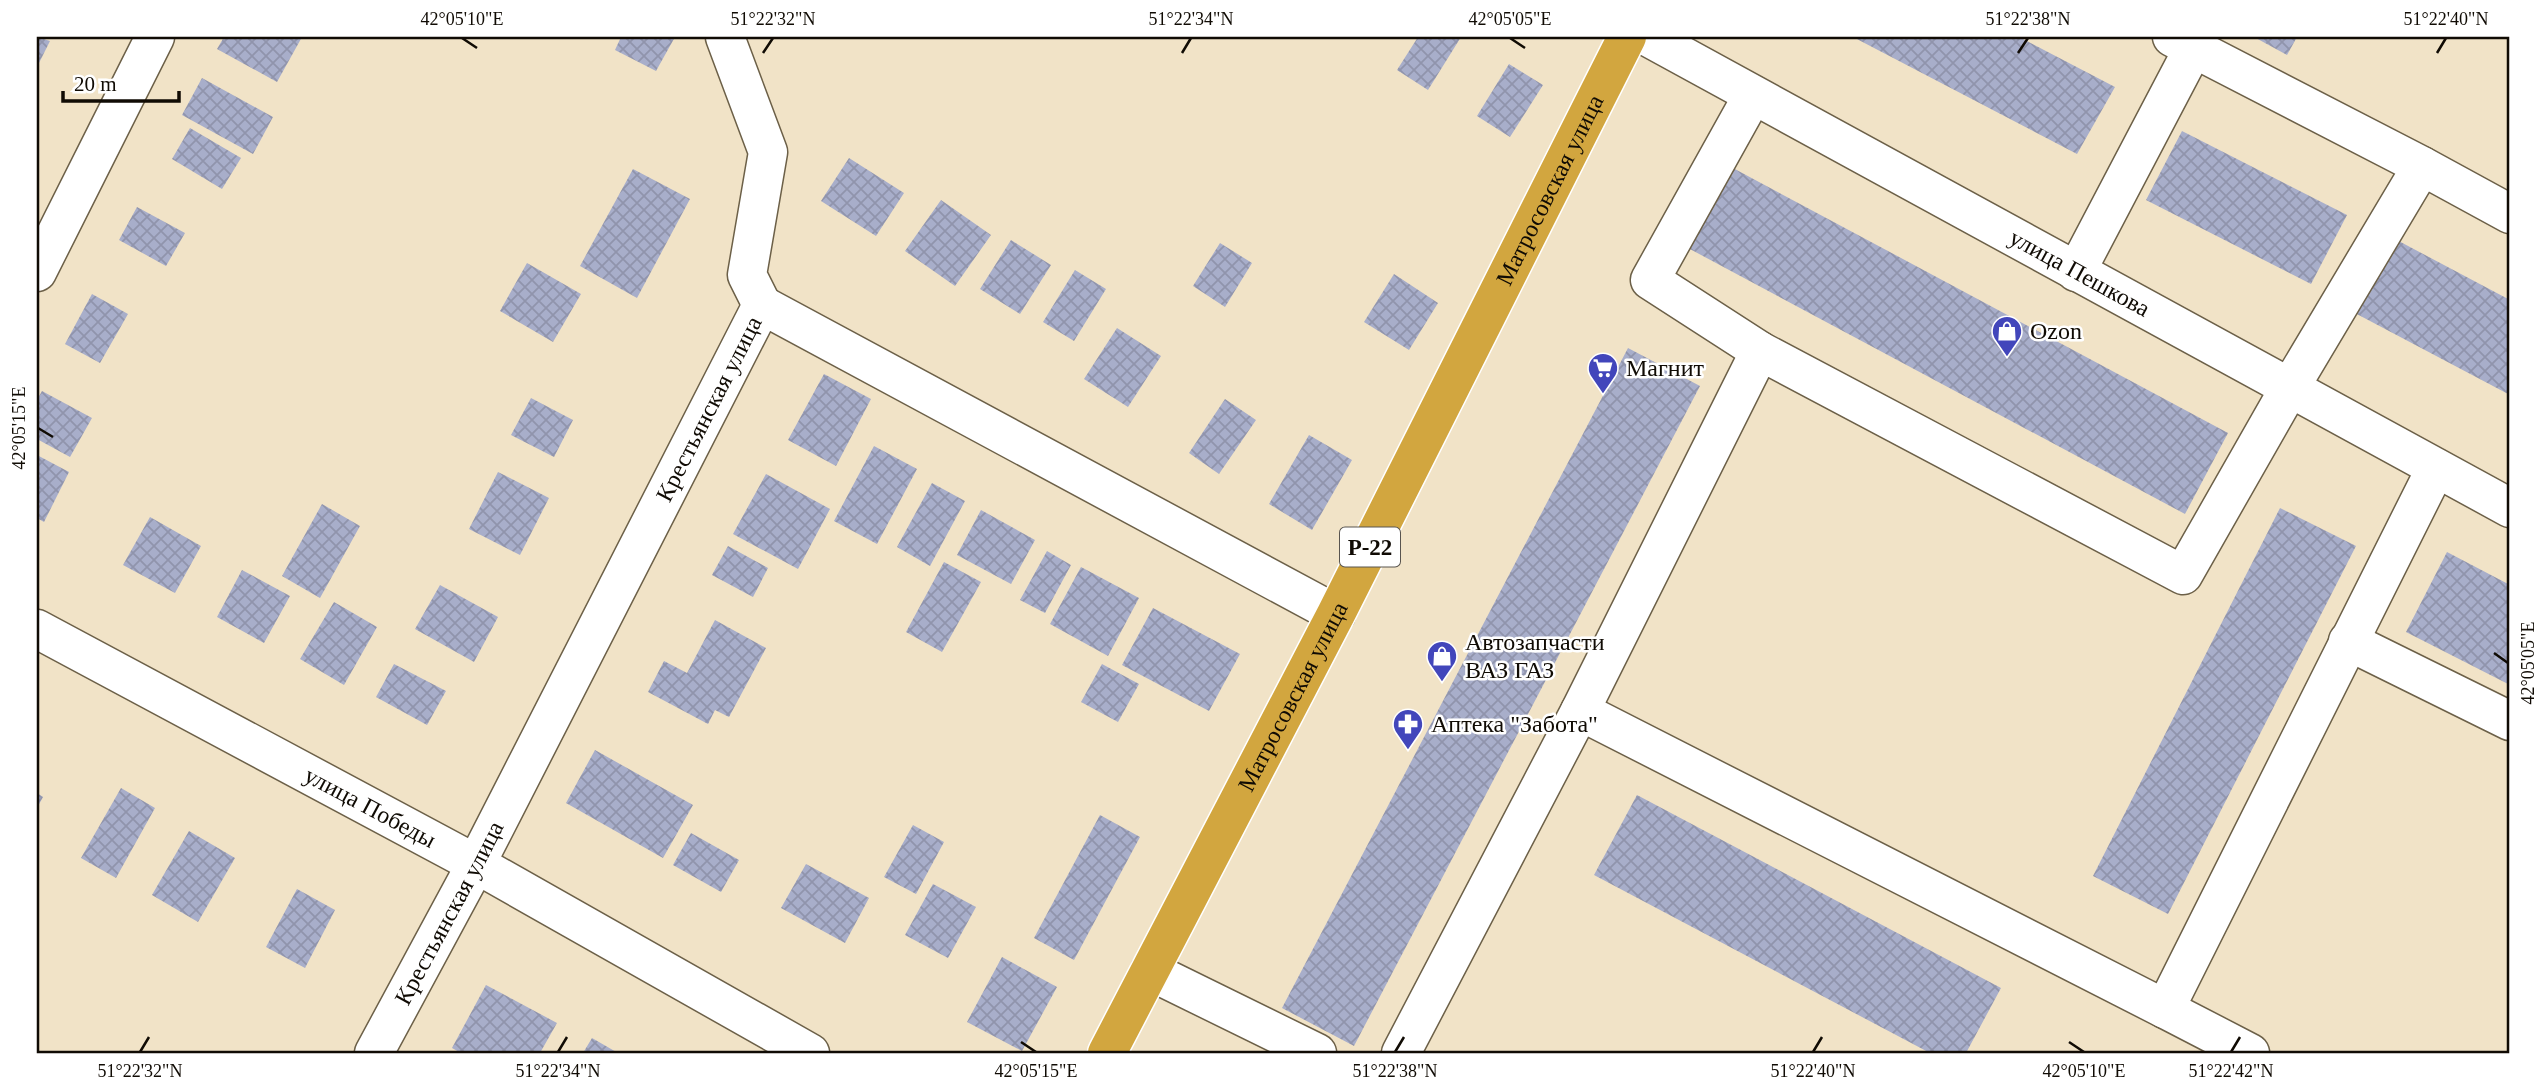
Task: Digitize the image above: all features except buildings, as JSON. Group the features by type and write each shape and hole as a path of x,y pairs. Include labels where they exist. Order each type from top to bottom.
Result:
{"highway":[{"name":"Матросовская улица","path":"1107,1053 1336,614 1627,37"}],"street":[{"path":"37,272 155,37"},
{"path":"725,37 768,152 747,275 762,305"},
{"name":"улица Пешкова","path":"1648,37 2510,508"},
{"path":"2076,272 2183,43 2510,214"},
{"path":"1753,95 1650,280 1760,351 2183,575 2422,166"},
{"name":"Крестьянская улица","path":"374,1053 476,864 762,305 1336,614"},
{"path":"1401,1053 1580,711 1760,351"},
{"path":"2165,1009 2435,468"},
{"name":"улица Победы","path":"37,629 476,864 810,1053"},
{"path":"2348,641 2510,721"},
{"path":"1580,711 2250,1053"},
{"path":"1150,971 1317,1053"}],"place":[{"name":"Ozon","path":"2007,358"},
{"name":"Магнит","path":"1603,395"},
{"name":"Автозапчасти ВАЗ ГАЗ","path":"1442,683"},
{"name":"Аптека \"Забота\"","path":"1408,751"}]}
